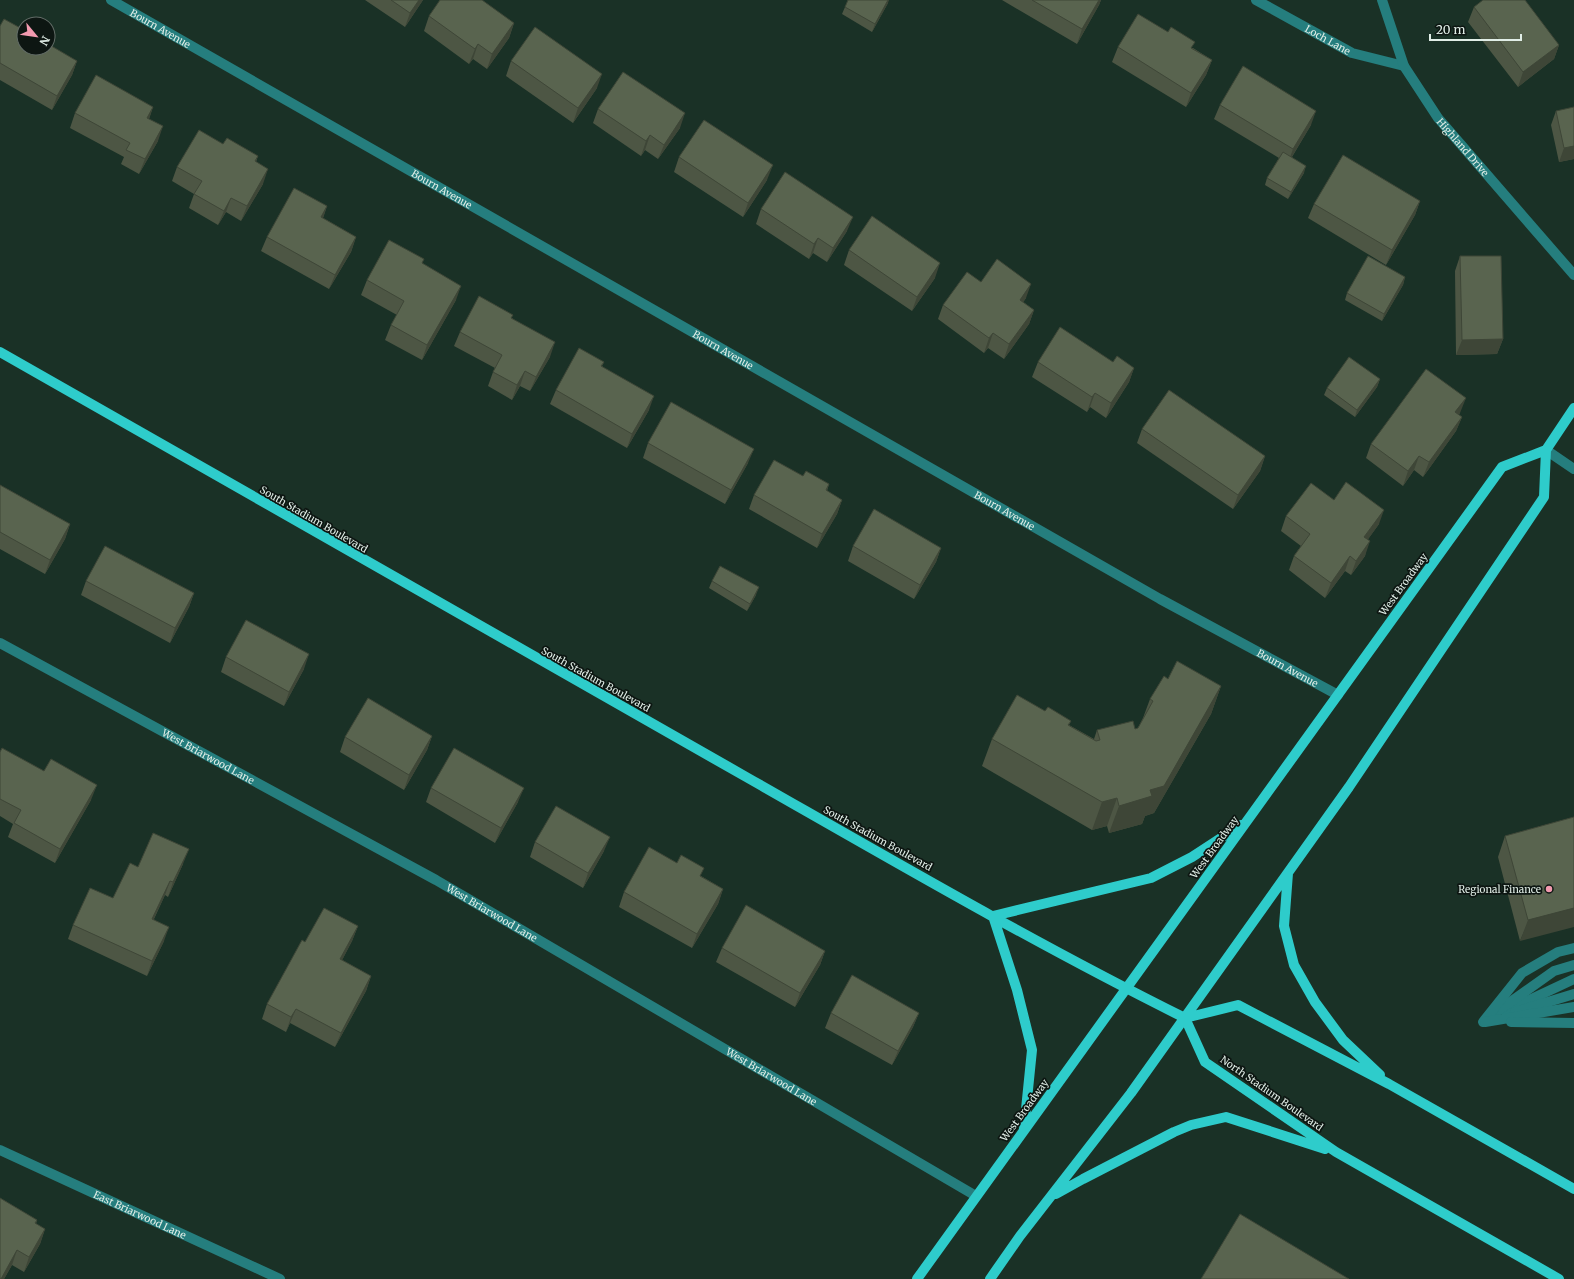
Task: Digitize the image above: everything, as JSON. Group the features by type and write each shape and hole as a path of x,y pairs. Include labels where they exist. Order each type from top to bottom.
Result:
{"main road":[{"name":"South Stadium Boulevard","path":"0,352 442,606 993,916 1126,989 1184,1018"},
{"path":"990,1279 1020,1236 1114,1117 1349,786 1544,497 1546,450 1574,408"},
{"name":"West Broadway","path":"917,1279 1502,467 1546,450"},
{"path":"1024,1129 1032,1050 1017,990 993,916 1151,878 1192,857 1246,822"},
{"path":"1288,872 1284,926 1294,965 1316,1002 1343,1040 1389,1084"},
{"path":"1184,1018 1238,1005 1389,1084 1574,1189"},
{"name":"North Stadium Boulevard","path":"1184,1018 1205,1062 1336,1152 1559,1279"},
{"path":"1051,1197 1174,1132 1191,1125 1226,1117 1336,1152"}],"street":[{"name":"Bourn Avenue","path":"111,0 1153,595 1338,695"},
{"name":"Loch Lane","path":"1256,0 1352,53 1404,66"},
{"name":"Highland Drive","path":"1382,0 1404,66 1438,118 1574,275"},
{"path":"1546,450 1574,469"},
{"name":"West Briarwood Lane","path":"0,643 436,880 976,1196"},
{"path":"1483,1022 1522,973 1558,952 1574,948"},
{"path":"1483,1022 1554,971 1574,964"},
{"path":"1483,1022 1574,979"},
{"path":"1483,1022 1574,994"},
{"path":"1483,1022 1574,1007"},
{"path":"1483,1022 1574,1023"},
{"name":"East Briarwood Lane","path":"0,1150 280,1279"}],"building":[{"path":"391,0 419,0 410,13"},
{"path":"440,0 482,0 514,23 492,54 478,44 475,49 429,16"},
{"path":"848,0 888,0 875,24 845,7"},
{"path":"1032,0 1099,0 1082,29"},
{"path":"1483,0 1525,0 1559,45 1523,72 1474,7"},
{"path":"1138,14 1168,32 1171,27 1195,42 1191,48 1212,60 1191,93 1118,47"},
{"path":"4,19 16,26 16,56 56,56 56,49 77,61 57,96 0,63 0,26"},
{"path":"535,27 602,74 578,108 511,61"},
{"path":"1243,66 1316,111 1293,149 1220,105"},
{"path":"623,72 685,113 664,145 650,135 646,141 598,109"},
{"path":"96,75 153,107 147,118 163,126 145,159 126,150 130,143 75,113"},
{"path":"1574,107 1574,146 1564,148 1556,111"},
{"path":"704,120 773,165 748,203 679,157"},
{"path":"199,130 223,144 227,138 258,156 255,161 268,169 247,206 231,198 224,211 194,194 202,181 177,167"},
{"path":"1283,152 1306,166 1291,192 1267,178"},
{"path":"1343,155 1420,201 1392,250 1314,204"},
{"path":"785,172 853,217 833,248 818,238 814,244 761,209"},
{"path":"294,188 327,206 321,217 356,237 335,275 267,237"},
{"path":"872,216 940,263 917,297 849,250"},
{"path":"389,240 424,259 422,263 461,286 427,345 391,325 404,301 367,280"},
{"path":"1368,256 1405,277 1384,314 1347,293"},
{"path":"1460,256 1501,256 1503,339 1462,340"},
{"path":"997,259 1031,284 1020,300 1034,310 1009,344 993,333 989,338 943,305 967,272 981,282"},
{"path":"479,296 513,315 511,318 555,342 536,377 525,371 517,385 493,372 502,355 460,332"},
{"path":"1060,327 1113,362 1117,356 1134,368 1111,403 1095,393 1092,397 1038,362"},
{"path":"579,348 604,362 601,366 654,396 632,434 556,390"},
{"path":"1349,357 1380,379 1357,410 1327,388"},
{"path":"1426,369 1466,398 1455,412 1462,417 1429,462 1419,456 1408,471 1371,444"},
{"path":"1169,390 1265,456 1238,495 1142,429"},
{"path":"671,402 754,449 731,490 648,443"},
{"path":"774,460 803,476 806,471 829,484 826,490 842,500 822,534 754,495"},
{"path":"1346,482 1384,510 1364,537 1370,541 1356,561 1350,556 1331,583 1294,556 1310,534 1286,516 1311,483 1334,500"},
{"path":"0,485 70,524 50,560 0,532"},
{"path":"874,509 941,548 920,585 853,546"},
{"path":"105,546 194,593 175,628 86,581"},
{"path":"720,566 759,587 750,604 712,581"},
{"path":"246,620 309,654 289,692 226,657"},
{"path":"1177,661 1221,686 1164,786 1150,790 1152,796 1119,806 1117,798 1102,802 992,739 1017,695 1045,711 1048,707 1071,721 1068,725 1096,741 1100,740 1097,730 1133,721 1135,729 1138,728 1153,701 1150,699 1164,676 1168,679"},
{"path":"368,698 432,736 409,775 345,737"},
{"path":"2,748 44,771 51,759 97,785 60,849 14,823 21,810 0,799 0,752"},
{"path":"454,748 524,788 501,828 431,788"},
{"path":"556,806 610,837 588,873 535,842"},
{"path":"1574,817 1574,908 1528,920 1505,836"},
{"path":"153,833 189,849 173,882 170,881 152,919 169,927 152,961 73,925 90,888 113,898 130,863 138,867"},
{"path":"649,847 677,863 681,855 704,868 700,876 723,889 697,934 624,892"},
{"path":"746,905 825,951 800,993 722,948"},
{"path":"324,908 358,926 340,959 371,976 341,1033 296,1009 291,1017 267,1004 302,940 305,942"},
{"path":"852,975 919,1013 898,1051 831,1013"},
{"path":"0,1198 37,1220 35,1223 45,1229 29,1257 17,1250 1,1279 0,1279"},
{"path":"1240,1214 1349,1279 1201,1279"}],"place":[{"name":"Regional Finance","path":"1549,889"}]}
